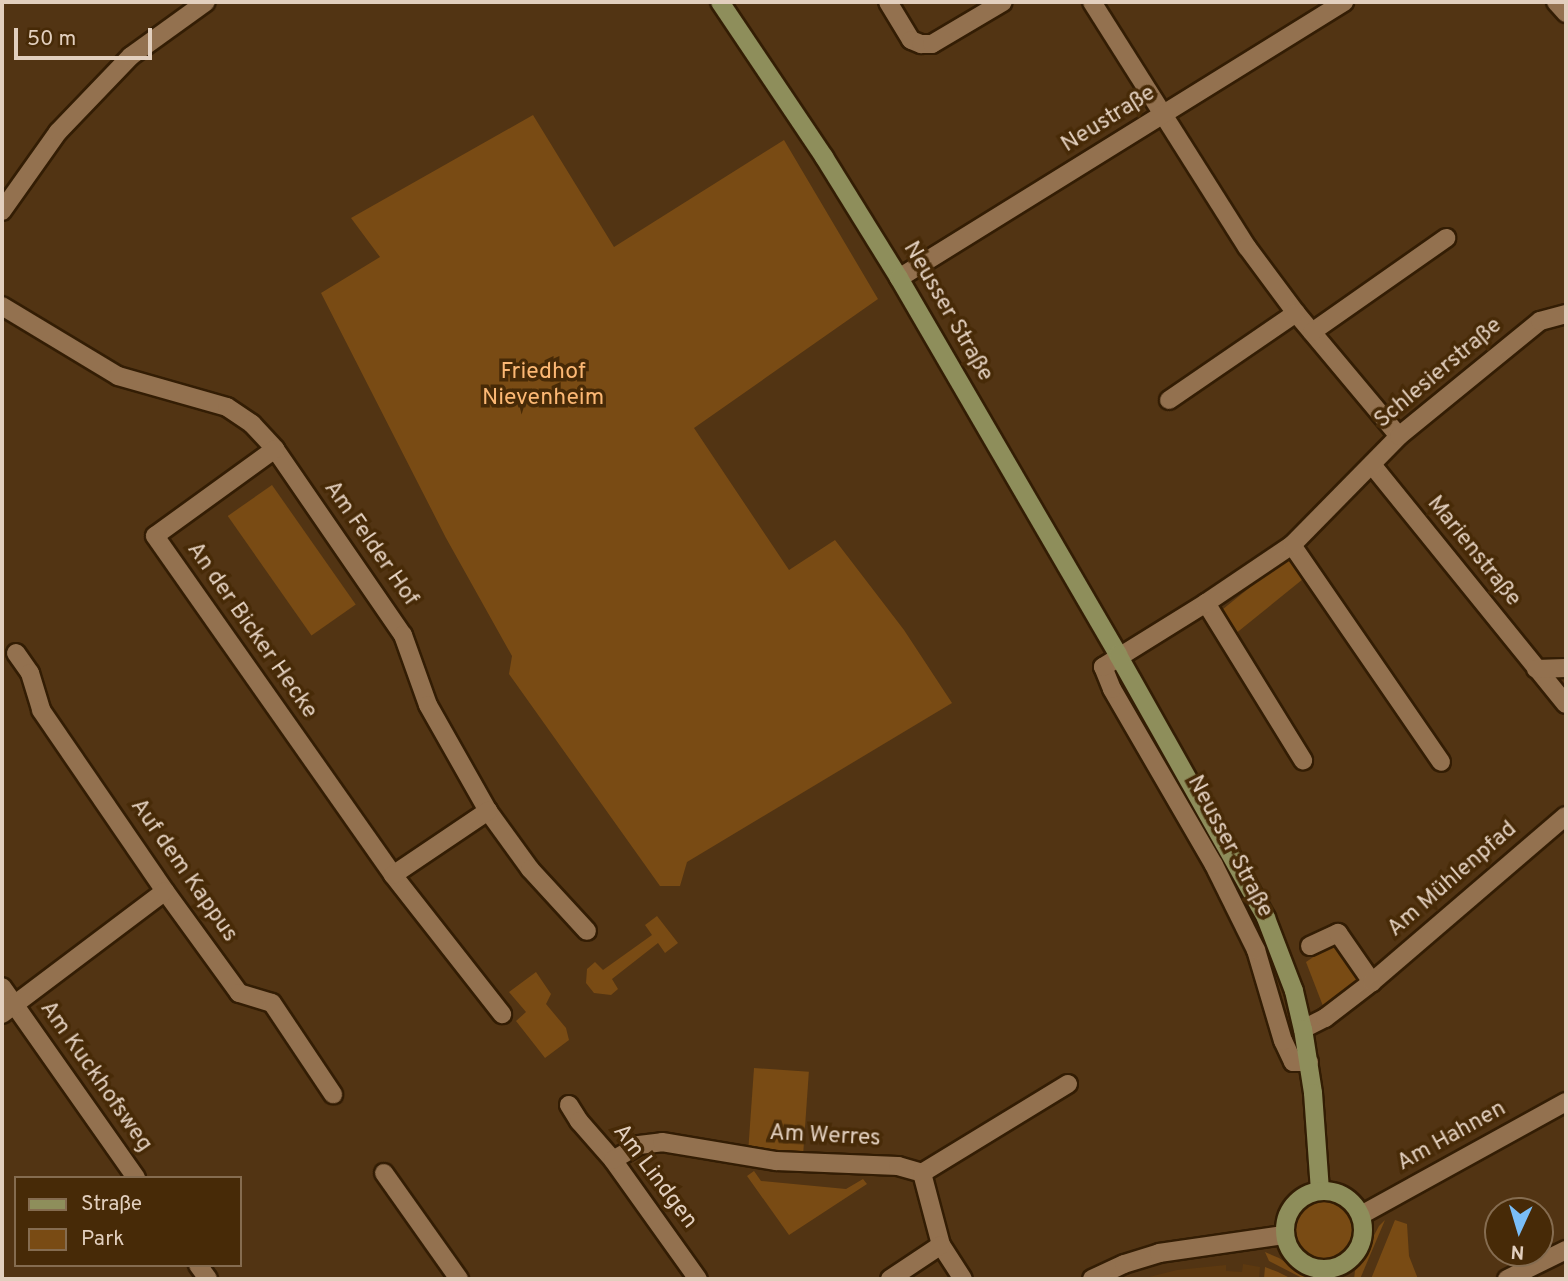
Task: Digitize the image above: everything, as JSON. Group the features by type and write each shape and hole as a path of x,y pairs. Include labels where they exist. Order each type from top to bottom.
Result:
{"main road":[{"name":"Neusser Straße","path":"720,2 824,157 899,278 1266,918 1294,991 1303,1029 1309,1062 1320,1191"},
{"path":"1320,1191 1334,1192 1347,1198 1361,1215 1363,1238 1357,1252 1335,1274 1301,1263 1290,1251 1284,1235 1285,1219 1293,1205 1305,1196 1320,1191"}],"street":[{"path":"888,2 911,40 932,44 1003,2"},
{"path":"1091,2 1247,247 1296,313 1399,436"},
{"name":"Neustraße","path":"899,278 1344,2"},
{"path":"1556,2 1566,13"},
{"path":"2,211 58,132 131,56 196,4"},
{"path":"1312,332 1446,239"},
{"name":"Am Felder Hof","path":"2,306 118,376 227,407 252,424 275,449 403,635 428,705 488,811 530,869 587,931"},
{"path":"1169,400 1296,313"},
{"name":"Schlesierstraße","path":"1118,656 1206,603 1292,545 1373,466 1399,436 1540,321 1566,314"},
{"name":"An der Bicker Hecke","path":"275,449 155,536 393,875 502,1014"},
{"name":"Marienstraße","path":"1373,466 1566,703"},
{"path":"1292,545 1441,762"},
{"path":"1206,603 1303,760"},
{"name":"Auf dem Kappus","path":"16,653 30,673 41,710 165,891 239,993 272,1003 333,1094"},
{"name":"Neusser Straße","path":"1118,656 1105,663 1103,672 1214,865 1256,950 1283,1041 1293,1062 1309,1062"},
{"path":"1536,669 1566,668"},
{"path":"393,875 488,811"},
{"name":"Am Mühlenpfad","path":"1303,1029 1325,1018 1373,982 1566,816"},
{"path":"8,1009 165,891"},
{"path":"1310,946 1338,933 1373,982"},
{"name":"Am Kuckhofsweg","path":"2,987 8,1009 134,1176"},
{"path":"963,1279 940,1245 922,1173 1068,1084"},
{"name":"Am Hahnen","path":"1361,1215 1566,1102"},
{"name":"Am Lindgen","path":"569,1105 613,1160 698,1279"},
{"name":"Am Werres","path":"613,1160 639,1145 662,1142 776,1161 898,1166 922,1173"},
{"path":"384,1172 458,1279"},
{"path":"1092,1279 1124,1264 1159,1253 1284,1235"},
{"path":"890,1279 940,1245"},
{"path":"1507,1279 1566,1250"}],"shaded area":[{"path":"1243,1264 1260,1267 1259,1277 1264,1279 1141,1279 1177,1270 1226,1265 1226,1271 1242,1272"}],"green space":[{"name":"Friedhof Nievenheim","path":"533,115 614,247 784,140 878,299 694,428 789,570 835,540 904,630 952,703 687,862 680,886 660,886 509,674 512,656 446,538 321,293 380,257 351,218"},
{"path":"272,485 356,605 312,636 228,516"},
{"path":"1291,554 1308,575 1237,632 1220,611"},
{"path":"657,916 678,943 665,953 658,943 612,979 618,989 611,995 594,993 586,983 587,969 595,962 603,970 652,935 645,925"},
{"path":"1337,941 1364,977 1323,1006 1306,962"},
{"path":"536,972 551,994 546,1004 566,1028 569,1040 545,1058 516,1021 526,1012 509,992"},
{"path":"754,1068 809,1072 803,1152 748,1148"},
{"path":"754,1171 761,1181 846,1189 863,1179 867,1184 789,1235 747,1176"},
{"path":"1323,1200 1344,1209 1353,1230 1344,1251 1323,1260 1302,1251 1293,1230 1302,1209"},
{"path":"1385,1220 1360,1279 1354,1279 1355,1271 1379,1226"},
{"path":"1395,1220 1407,1224 1409,1256 1418,1279 1371,1279"},
{"path":"1265,1252 1311,1279 1304,1279 1269,1261"},
{"path":"1265,1267 1278,1272 1292,1279 1264,1279"}]}
